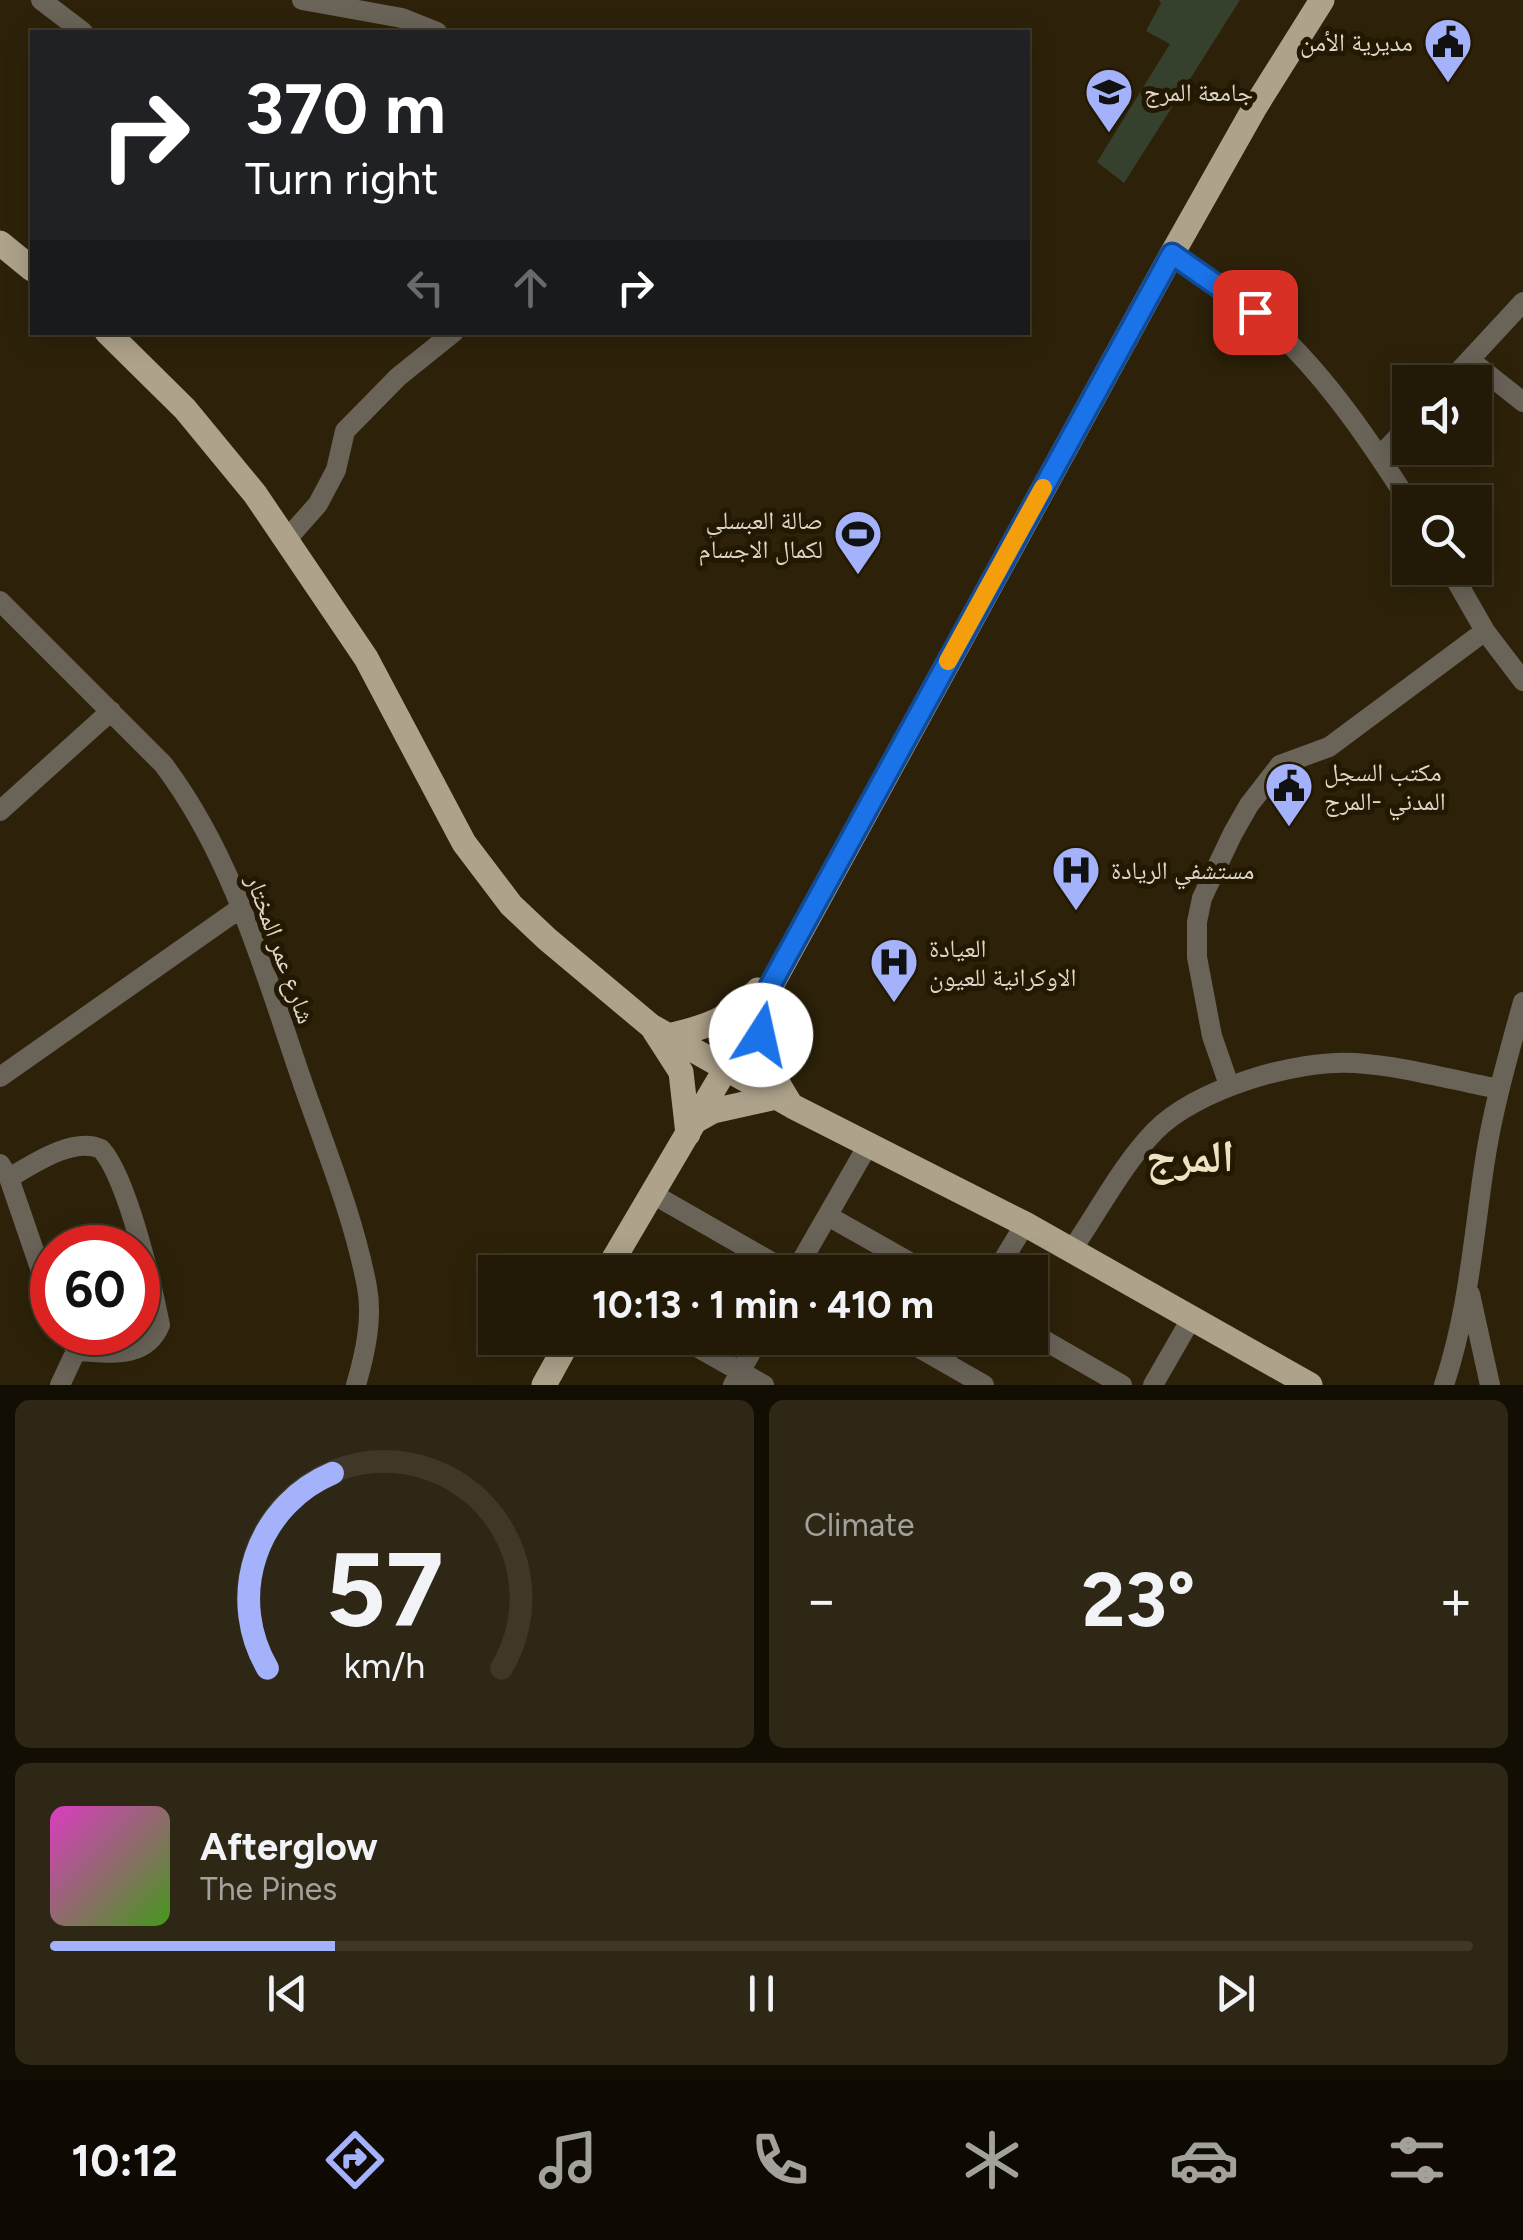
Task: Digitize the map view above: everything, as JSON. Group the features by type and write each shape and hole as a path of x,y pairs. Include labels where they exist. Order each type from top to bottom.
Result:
{"main road":[{"path":"616,1255 726,1068 1172,254 1255,107 1322,0"},
{"path":"0,244 30,267"},
{"path":"110,335 185,409 255,494 366,658 425,773 482,871 547,940 659,1031 784,1102 1025,1224 1310,1385"},
{"path":"659,1031 708,1026 734,1014 774,978"},
{"path":"774,978 760,1026 764,1050 784,1102"},
{"path":"659,1031 682,1072 691,1127"},
{"path":"691,1127 713,1111 784,1102"},
{"path":"544,1385 561,1355"}],"street":[{"path":"41,0 81,30"},
{"path":"302,0 402,18 432,30"},
{"path":"1172,254 1255,312 1285,340 1380,456 1398,485"},
{"path":"1465,365 1523,302"},
{"path":"287,540 318,504 336,470 344,431 398,377 450,335"},
{"path":"1470,360 1523,402"},
{"path":"1380,456 1392,443"},
{"path":"1459,585 1486,631 1523,681"},
{"name":"شارع عمر المختار","path":"0,602 163,764 185,793 242,907 349,1217 368,1290 367,1339 356,1385"},
{"path":"1230,1085 1208,1016 1196,957 1197,922 1202,898 1241,819 1280,764 1329,747 1486,631"},
{"path":"0,812 111,712"},
{"path":"0,1078 242,907"},
{"path":"1444,1385 1469,1292 1484,1163 1523,1002"},
{"path":"1071,1251 1151,1135 1175,1114 1230,1085 1315,1065 1354,1063 1500,1089"},
{"path":"30,1241 5,1171 84,1145 101,1149 116,1171 134,1225"},
{"path":"803,1255 868,1145"},
{"path":"651,1193 762,1255"},
{"path":"828,1216 897,1255"},
{"path":"1006,1255 1025,1224"},
{"path":"1469,1292 1490,1385"},
{"path":"1153,1385 1190,1319"},
{"path":"1048,1342 1122,1385"},
{"path":"60,1385 68,1355"},
{"path":"704,1355 736,1378 764,1385"},
{"path":"736,1378 749,1355"},
{"path":"933,1355 984,1385"},
{"path":"944,1361 947,1355"}],"green space":[{"path":"1159,0 1240,0 1124,183 1097,162 1170,44 1146,31 1161,3"}],"slow traffic":[{"path":"948,661 1043,488"}],"place":[{"name":"مديرية الأمن","path":"1448,84"},
{"name":"جامعة المرج","path":"1109,134"},
{"name":"صالة العبسلي لكمال الاجسام","path":"858,576"},
{"name":"مكتب السجل المدني -المرج","path":"1289,828"},
{"name":"مستشفي الريادة","path":"1076,912"},
{"name":"العيادة الاوكرانية للعيون","path":"894,1004"}],"district":[{"name":"المرج","path":"1190,1156"}],"route":[{"path":"761,1035 770,986 1172,254 1255,312"}]}
